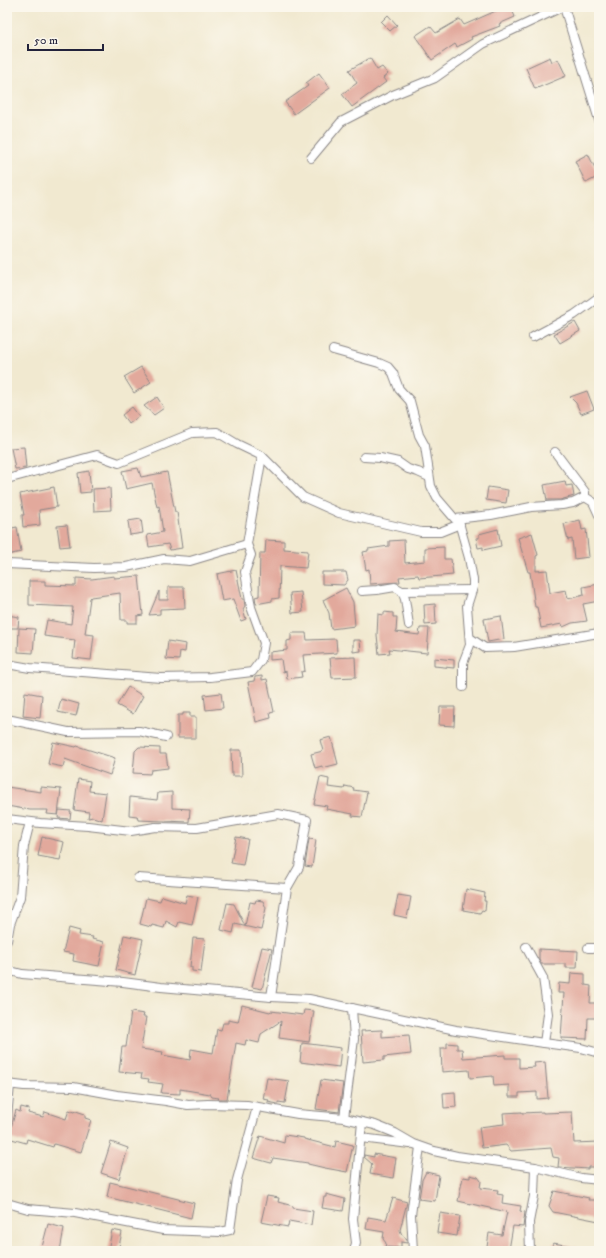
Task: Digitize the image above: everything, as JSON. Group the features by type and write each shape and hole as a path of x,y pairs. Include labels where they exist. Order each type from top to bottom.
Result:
{"street":[{"path":"311,158 341,122 393,95 435,78 483,44 563,7 599,120"},
{"path":"533,337 574,314 599,297"},
{"path":"333,350 388,367 399,390 410,401 419,436 425,446 431,486 437,498 455,519 459,521 470,558 473,580 472,590 467,606 470,644 463,663 463,687"},
{"path":"7,479 97,455 119,463 192,433 217,432 262,456 303,497 339,513 421,532 440,532 459,521 531,507 573,503 585,497"},
{"path":"555,452 585,492 585,497"},
{"path":"7,664 162,678 210,677 252,672 261,660 264,643 251,607 245,572 251,555 247,544 262,456"},
{"path":"364,457 380,458 398,462 408,469 429,477"},
{"path":"585,497 593,502 599,515"},
{"path":"7,564 94,568 126,567 164,559 190,560 247,544"},
{"path":"362,591 394,587 402,591 472,590"},
{"path":"402,591 405,599 409,625"},
{"path":"470,638 485,648 514,647 599,633"},
{"path":"7,719 68,732 139,731 166,737"},
{"path":"7,819 131,831 155,827 197,828 278,814 307,820 299,867 287,888 271,997"},
{"path":"7,941 10,924 20,897 24,846 30,822"},
{"path":"138,878 287,888"},
{"path":"526,947 543,978 548,1014 544,1044"},
{"path":"588,948 599,948"},
{"path":"7,970 22,974 123,982 271,997 309,999 456,1030 544,1044 580,1048 599,1053"},
{"path":"344,1118 354,1039 352,1008"},
{"path":"7,1118 9,1084 24,1086 73,1087 188,1105 231,1105 257,1107 298,1114 344,1118 362,1122 395,1133 434,1152 536,1167 581,1178 599,1180"},
{"path":"7,1203 28,1209 75,1213 163,1230 220,1232 230,1230 237,1180 257,1107"},
{"path":"354,1251 356,1243 353,1219 362,1122"},
{"path":"361,1138 417,1145"},
{"path":"413,1251 411,1214 417,1145"},
{"path":"530,1251 529,1222 534,1196 536,1167"}],"building":[{"path":"497,7 511,7 515,17 499,24 500,26 471,37 472,39 457,47 455,44 432,60 415,36 430,26 436,33 460,19 464,25 498,10"},
{"path":"388,15 397,25 390,31 381,22"},
{"path":"550,57 552,62 558,59 566,76 535,89 526,68"},
{"path":"370,58 377,70 382,67 388,74 383,78 386,82 352,107 342,94 357,83 349,70"},
{"path":"319,73 330,88 294,114 285,102 308,86 306,83"},
{"path":"588,154 599,176 586,183 575,161"},
{"path":"575,322 580,331 560,343 554,334"},
{"path":"141,367 151,382 134,393 124,377"},
{"path":"587,391 594,409 581,414 576,403 570,397"},
{"path":"157,397 164,408 154,415 144,406"},
{"path":"132,407 139,416 129,424 122,415"},
{"path":"24,447 26,468 15,469 11,448"},
{"path":"138,468 141,477 167,472 175,512 177,512 182,548 170,550 168,544 149,547 147,535 163,532 159,506 157,507 152,483 126,489 122,471"},
{"path":"89,471 91,492 80,493 78,473"},
{"path":"565,481 566,486 572,485 574,496 560,500 547,500 544,485"},
{"path":"54,487 57,507 39,510 40,525 23,527 22,515 24,515 20,494"},
{"path":"488,487 508,490 506,503 486,500"},
{"path":"110,488 111,510 94,511 93,489"},
{"path":"141,519 143,533 130,535 128,521"},
{"path":"580,520 582,530 586,529 589,557 574,559 572,539 568,540 564,524"},
{"path":"67,525 70,546 60,547 57,526"},
{"path":"17,527 21,552 7,555 7,529"},
{"path":"498,529 501,546 483,550 483,547 478,548 476,538 479,538 479,534"},
{"path":"532,533 538,555 536,556 536,571 547,570 550,593 566,590 568,599 584,595 583,587 599,584 599,601 583,604 587,621 572,623 563,627 562,624 541,628 537,607 535,607 530,572 528,572 518,538"},
{"path":"266,540 284,541 284,549 308,551 306,568 280,566 279,598 256,604 255,597 259,596 260,553 265,553"},
{"path":"404,540 405,563 425,561 425,548 444,547 444,559 451,559 453,575 419,578 418,575 399,577 400,582 370,584 369,569 366,570 363,552 368,551 368,549 389,546 389,541"},
{"path":"236,570 242,599 244,599 245,606 243,609 246,619 241,621 233,599 222,601 217,574"},
{"path":"322,572 346,572 348,580 344,585 322,584"},
{"path":"114,576 114,578 139,576 143,615 137,616 137,623 127,623 127,620 121,620 120,593 91,597 85,634 94,635 91,660 73,658 75,640 44,636 47,620 71,624 73,607 29,605 29,581 45,581 45,585 76,586 76,578 92,579"},
{"path":"168,587 184,587 185,608 160,609 160,614 149,615 159,591 159,600 168,600"},
{"path":"346,588 353,602 355,626 331,629 329,613 323,600"},
{"path":"301,592 303,612 292,613 290,593"},
{"path":"435,604 436,624 425,625 424,605"},
{"path":"384,612 393,613 393,617 397,617 396,632 419,635 420,628 429,628 427,653 389,649 390,653 379,654 377,635 378,614 384,615"},
{"path":"7,615 19,617 18,628 7,628"},
{"path":"501,616 504,639 488,642 484,619"},
{"path":"19,628 35,629 33,653 18,652"},
{"path":"291,633 306,633 307,640 336,639 337,653 303,655 305,671 301,672 302,677 287,679 286,671 283,672 281,659 270,660 270,652 287,650 287,641 291,640"},
{"path":"353,640 360,640 361,651 353,652"},
{"path":"168,641 186,644 185,652 180,651 179,660 166,659"},
{"path":"355,657 356,677 332,678 330,658"},
{"path":"434,658 454,660 454,668 434,666"},
{"path":"262,676 262,680 267,679 274,712 270,713 271,718 256,722 248,682 254,681 255,677"},
{"path":"128,687 143,696 133,714 117,705"},
{"path":"25,692 42,695 40,718 23,716"},
{"path":"221,693 223,708 206,710 204,695"},
{"path":"61,699 79,704 76,716 58,712"},
{"path":"440,707 455,707 454,726 439,725"},
{"path":"183,713 190,713 190,717 196,717 196,738 178,738 178,715 183,715"},
{"path":"331,737 338,764 315,768 311,754 323,751 320,740"},
{"path":"53,742 77,746 115,758 110,775 65,759 63,767 48,764"},
{"path":"139,747 160,748 160,754 166,754 168,768 151,770 150,774 133,773 135,751"},
{"path":"231,750 241,750 242,776 232,776"},
{"path":"320,777 329,779 328,787 344,789 345,786 354,788 353,790 367,792 362,817 326,809 327,806 314,804"},
{"path":"78,779 90,781 89,791 106,793 102,820 93,817 88,818 89,812 74,810"},
{"path":"7,787 41,792 41,787 61,789 58,815 47,814 48,810 30,810 7,806"},
{"path":"172,792 172,808 190,809 189,822 138,820 137,816 129,815 130,797 157,800 158,793"},
{"path":"59,810 71,811 70,819 58,818"},
{"path":"42,837 64,842 60,860 38,856"},
{"path":"236,837 248,839 243,865 231,863"},
{"path":"309,839 316,840 312,867 305,866"},
{"path":"466,889 485,893 485,911 482,910 480,913 463,910"},
{"path":"187,895 198,897 192,925 179,922 177,927 166,921 164,928 140,924 146,898 160,901 162,896 185,903"},
{"path":"398,895 411,897 407,918 394,915"},
{"path":"256,900 263,901 266,908 261,930 235,924 233,933 221,930 227,903 234,904 245,926 250,902 255,903"},
{"path":"69,928 80,931 79,935 93,937 92,939 104,942 99,966 73,961 74,954 63,952"},
{"path":"124,935 143,939 135,975 116,970"},
{"path":"193,938 205,939 201,972 192,971 192,967 190,967"},
{"path":"262,947 272,949 262,989 252,987"},
{"path":"539,949 578,951 577,968 566,968 566,964 541,964 539,960"},
{"path":"571,973 585,974 585,985 591,986 590,1003 599,1003 599,1018 588,1018 587,1039 561,1038 564,993 558,993 559,983 570,984"},
{"path":"242,1005 270,1012 303,1015 304,1010 314,1011 309,1042 279,1038 281,1021 261,1034 259,1043 246,1040 245,1045 236,1043 227,1099 218,1099 219,1098 212,1097 210,1094 180,1089 180,1094 161,1093 163,1084 148,1082 149,1079 141,1078 142,1074 119,1072 122,1047 126,1047 131,1012 144,1014 143,1017 146,1017 141,1049 163,1052 162,1055 190,1060 191,1049 213,1053 217,1029 221,1030 223,1023 228,1023 228,1020 238,1022"},
{"path":"382,1030 382,1037 409,1035 411,1054 384,1057 384,1060 363,1062 361,1031"},
{"path":"302,1043 341,1048 339,1067 300,1062"},
{"path":"447,1043 457,1044 457,1049 462,1049 463,1058 505,1055 505,1058 519,1058 519,1068 535,1067 534,1063 545,1062 548,1098 537,1099 537,1092 519,1093 519,1097 509,1097 509,1085 494,1086 493,1076 470,1078 469,1070 442,1072 441,1048 447,1048"},
{"path":"267,1078 289,1081 285,1103 278,1102 278,1104 268,1102 269,1100 263,1099"},
{"path":"321,1080 343,1083 339,1112 316,1109"},
{"path":"455,1092 456,1107 444,1108 443,1093"},
{"path":"21,1107 29,1109 28,1113 43,1117 45,1112 66,1119 69,1110 85,1114 85,1118 91,1120 81,1152 54,1144 53,1147 27,1139 26,1143 8,1138 16,1110 20,1112"},
{"path":"572,1112 574,1143 599,1142 599,1167 588,1167 588,1169 558,1167 559,1158 553,1157 551,1148 511,1151 506,1145 482,1148 479,1127 504,1124 503,1113"},
{"path":"285,1135 304,1138 335,1147 336,1141 353,1145 347,1172 308,1163 273,1158 271,1163 253,1158 260,1136 284,1143"},
{"path":"111,1142 128,1148 119,1179 101,1173"},
{"path":"374,1154 396,1158 393,1178 370,1174 372,1164 364,1157 364,1155 374,1157"},
{"path":"426,1172 439,1175 435,1201 419,1199 422,1180"},
{"path":"470,1175 478,1177 481,1181 480,1188 498,1190 497,1194 503,1195 502,1203 521,1206 520,1211 525,1212 523,1227 513,1226 509,1250 487,1247 489,1233 502,1235 507,1212 458,1201 463,1177 470,1178"},
{"path":"110,1182 194,1203 191,1218 107,1197"},
{"path":"554,1191 589,1198 588,1200 599,1200 599,1221 553,1212 549,1206"},
{"path":"326,1194 345,1199 343,1211 322,1208"},
{"path":"267,1196 279,1198 278,1202 293,1206 293,1208 313,1211 311,1225 289,1221 288,1227 261,1222"},
{"path":"393,1198 407,1202 400,1230 402,1235 407,1239 407,1243 401,1242 401,1248 385,1247 386,1243 383,1239 384,1232 366,1229 368,1217 386,1220"},
{"path":"440,1213 460,1216 457,1236 437,1233"},
{"path":"48,1224 64,1228 60,1251 41,1251"},
{"path":"112,1230 122,1232 118,1251 108,1251"},
{"path":"553,1243 577,1247 577,1251 554,1251"}]}
